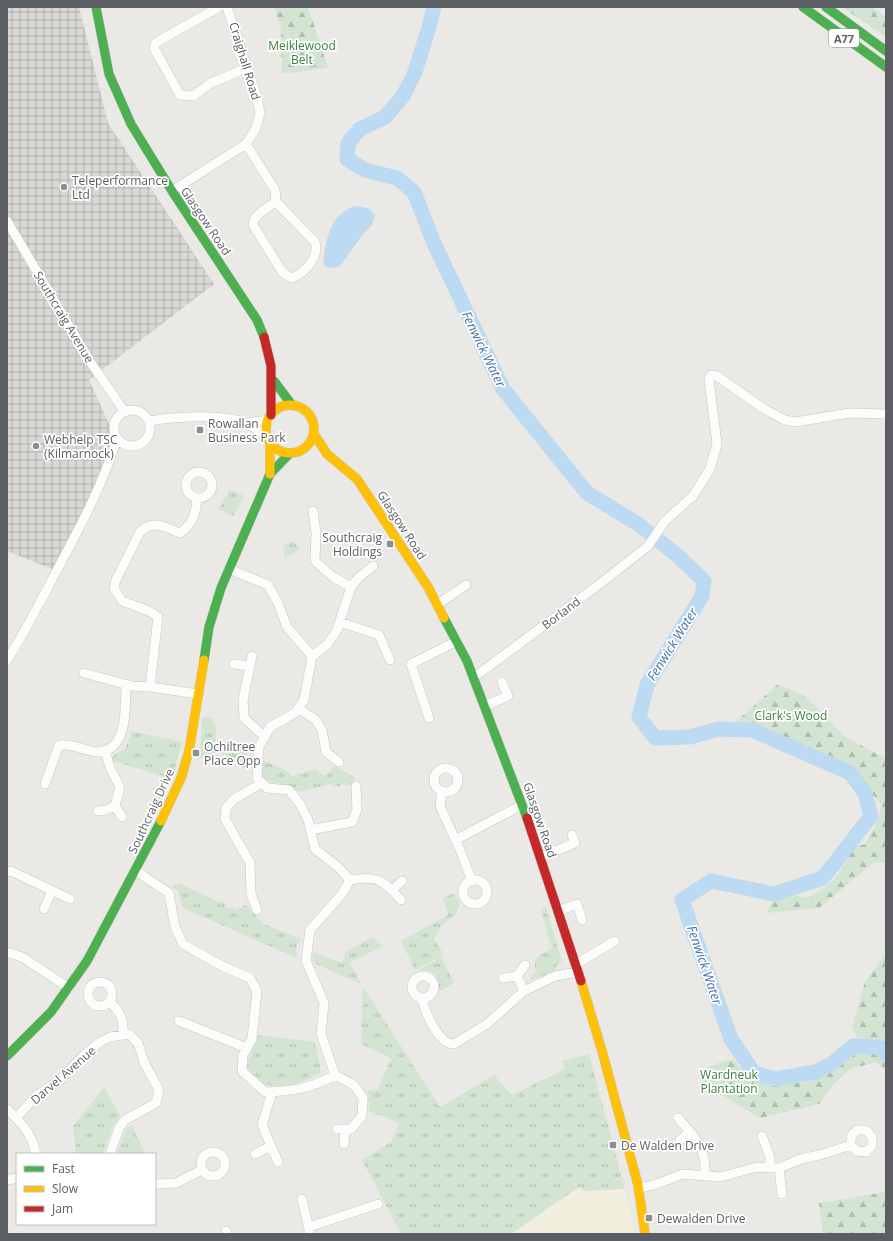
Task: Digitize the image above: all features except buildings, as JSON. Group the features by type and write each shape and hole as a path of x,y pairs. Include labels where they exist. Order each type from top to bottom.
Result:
{"main road":[{"name":"Glasgow Road","path":"96,7 109,74 131,124 172,192 258,320 267,340 274,381 270,417"},
{"name":"A77","path":"803,7 886,67"},
{"name":"A77","path":"826,7 886,51"},
{"name":"Glasgow Road","path":"274,381 292,405"},
{"path":"303,450 310,442 314,434 314,424 310,415 302,409 292,405 284,406 270,417 267,425 269,439 276,449 290,453 303,450 327,454"},
{"name":"Glasgow Road","path":"314,434 327,454 357,479 438,604 473,678 522,804 577,968 602,1051 638,1188 645,1234"},
{"name":"Southcraig Drive","path":"269,439 270,474"},
{"name":"Southcraig Drive","path":"7,1056 51,1012 87,961 136,871 181,778 190,745 209,627 229,569 270,474 290,453"}],"street":[{"path":"219,7 162,39 155,44 154,48 180,95 187,97 193,96 211,83 247,68"},
{"name":"Craighall Road","path":"172,192 246,144 255,130 260,113 237,32 227,7"},
{"path":"246,144 275,190 276,202 315,242 317,248 316,255 301,274 292,278 284,273 253,225 253,221 257,216 276,202"},
{"name":"Southcraig Avenue","path":"7,221 91,363 125,412"},
{"name":"Borland","path":"473,678 601,583 648,546 665,521 693,496 710,469 717,444 709,380 711,375 714,374 730,384 772,414 790,421 850,413 886,414"},
{"path":"7,660 36,610 84,519 112,456 117,438 114,426 116,420 125,412 137,411 142,413 149,421 148,435 139,444 126,444 117,438"},
{"path":"245,423 270,417"},
{"path":"149,421 170,418 225,418 245,423 269,439"},
{"path":"150,687 158,617 149,611 122,601 114,588 116,580 140,532 146,526 158,524 180,533 188,527 196,513 197,498"},
{"path":"313,511 316,533 315,561 333,576 351,587"},
{"path":"350,880 338,867 314,849 310,830 300,804 290,790 267,788 257,778 257,772 259,748 270,727 295,713 304,700 312,656 327,645 338,630 351,587 359,577 373,566"},
{"path":"229,569 268,585 278,603 287,627 312,656"},
{"path":"438,604 466,585"},
{"path":"340,622 379,635 390,660"},
{"path":"429,718 411,664 457,642"},
{"path":"252,656 243,700 244,718 265,737"},
{"path":"234,664 250,666"},
{"path":"84,673 132,686 198,694"},
{"path":"484,706 508,696 502,682"},
{"path":"45,784 59,745 69,744 97,752 109,749 118,738 124,723 126,684"},
{"path":"298,708 316,720 322,730 326,752 339,762"},
{"path":"105,750 110,768 120,787 115,806 122,816"},
{"path":"257,910 251,894 250,863 225,819 226,808 234,799 262,783"},
{"path":"310,830 352,822 357,810 356,786"},
{"path":"442,791 440,806 472,881"},
{"path":"455,840 522,804"},
{"path":"98,811 106,810 115,806"},
{"path":"540,857 575,843 572,835"},
{"path":"7,872 11,871 70,899"},
{"path":"136,871 169,893 175,927 183,944 222,966 250,978 257,991 252,1039 243,1055 242,1071 265,1092 294,1091 323,1082 335,1075"},
{"path":"350,880 372,878 386,883 401,900"},
{"path":"344,1144 341,1129 351,1129 362,1116 363,1098 354,1085 335,1075 321,1034 324,1003 306,961 310,930 342,894 350,880"},
{"path":"392,890 402,881"},
{"path":"44,909 52,891"},
{"path":"558,910 577,904 582,920"},
{"path":"422,999 425,1013 444,1041 449,1044 454,1044 487,1024 524,991 555,976 577,968 615,941"},
{"path":"7,952 22,957 69,988"},
{"path":"503,978 517,976 525,965"},
{"path":"517,976 524,991"},
{"path":"110,1002 120,1012 124,1020 123,1035 129,1034 138,1043 144,1062 159,1090 156,1103 125,1120 119,1128 110,1153"},
{"path":"179,1021 247,1048"},
{"name":"Darvel Avenue","path":"16,1118 37,1095 60,1080 84,1055 100,1042 110,1037 123,1035"},
{"path":"272,1092 262,1125 278,1162"},
{"path":"7,1109 26,1128 34,1142 36,1153"},
{"path":"678,1118 699,1142 705,1154 705,1176"},
{"path":"680,1140 690,1132"},
{"path":"762,1136 775,1168 782,1194"},
{"path":"638,1188 654,1185 683,1174 720,1177 744,1169 757,1167 775,1168 851,1145"},
{"path":"255,1154 271,1146"},
{"path":"156,1184 176,1183 202,1170"},
{"path":"302,1199 310,1230 378,1204"}],"shaded area":[{"path":"7,7 79,7 108,123 214,284 89,380 109,424 112,456 57,571 7,551"},
{"path":"579,1187 584,1191 625,1189 634,1234 510,1234"}],"green space":[{"name":"Meiklewood Belt","path":"274,7 308,7 328,68 282,74 281,29"},
{"path":"842,7 872,7 886,17 886,37"},
{"path":"230,489 244,496 233,516 219,509"},
{"path":"292,541 301,549 285,558 283,546"},
{"name":"Clark's Wood","path":"778,684 805,696 844,736 886,759 886,862 873,863 819,908 767,913 770,905 788,894 808,898 836,878 853,848 865,844 878,820 881,805 856,774 831,756 794,744 761,726 736,722"},
{"path":"202,717 211,717 213,721 216,730 215,744 247,752 245,769 219,751 197,760 201,741"},
{"path":"131,731 182,742 172,779 157,803 154,802 163,776 113,761 112,758 114,755 122,751 126,746"},
{"path":"262,760 283,769 292,776 316,769 325,777 335,766 355,778 351,785 342,784 338,787 330,784 299,792 290,787 263,778 261,773"},
{"path":"179,883 221,903 224,901 227,909 234,907 235,910 246,905 263,924 302,939 296,946 297,958 183,908 178,891 173,887"},
{"path":"455,893 459,903 456,914 442,925 434,939 444,955 415,970 401,941 448,915 443,898"},
{"path":"546,907 562,961 557,965 555,971 528,981 536,971 534,964 538,956 552,948 541,910"},
{"path":"372,937 383,946 350,962 361,984 314,963 312,952 342,963 346,952"},
{"path":"886,953 886,1071 876,1062 862,1066 856,1053 857,1036 852,1027"},
{"path":"886,953 886,1044 857,1036 852,1027 865,982"},
{"path":"441,957 454,983 439,992 438,983 434,974 428,971 419,970"},
{"path":"363,987 440,1107 494,1075 512,1095 565,1069 562,1061 589,1054 625,1189 584,1191 579,1187 511,1234 401,1234 362,1160 391,1142 399,1123 369,1111 368,1091 378,1090 391,1058 361,1044"},
{"path":"256,1035 315,1042 320,1065 320,1073 287,1086 269,1085 261,1082 254,1077 247,1066"},
{"name":"Wardneuk Plantation","path":"856,1053 873,1054 886,1061 886,1071 876,1062 850,1069 836,1082 819,1104 760,1118 702,1083 699,1073 718,1063 733,1059 739,1067 765,1084 801,1083 826,1076"},
{"path":"104,1087 120,1116 112,1128 103,1153 76,1153 73,1126"},
{"path":"132,1125 145,1153 117,1153 125,1130"},
{"path":"886,1192 886,1234 823,1234 819,1203"}],"water":[{"path":"354,206 368,208 375,215 372,225 364,233 340,266 331,268 326,267 323,263 326,246 334,222 339,215"}],"waterway":[{"name":"Fenwick Water","path":"434,7 415,72 403,96 385,117 360,129 348,143 347,159 365,170 397,178 414,192 433,241 503,389 587,493 638,524 678,556 704,581 702,596 647,685 639,717 655,738 690,737 718,729 752,730 850,773 865,793 871,816 823,878 774,894 711,881 682,900 731,1039 754,1073 775,1079 816,1072 834,1062 853,1046 877,1047 886,1053"}],"traffic: fast":[{"path":"96,7 109,74 131,124 172,191 257,320 264,337"},
{"path":"803,7 886,67"},
{"path":"826,7 886,51"},
{"path":"274,381 292,405"},
{"path":"204,660 209,627 221,588 270,474 290,453"},
{"path":"444,618 467,661 527,818"},
{"path":"7,1056 51,1012 87,961 161,821"}],"traffic: slow":[{"path":"290,405 299,407 307,412 312,420 314,429 312,438 307,446 299,451 290,453 281,451 273,446 268,438 266,429 268,420 273,412 281,407 290,405"},
{"path":"314,434 327,454 357,479 428,587 444,618"},
{"path":"270,442 270,474"},
{"path":"161,821 181,778 189,751 204,660"},
{"path":"581,981 602,1051 638,1185 645,1234"}],"traffic: jam":[{"path":"264,337 271,366 271,415"},
{"path":"527,818 581,981"}],"place":[{"name":"Teleperformance Ltd","path":"64,187"},
{"name":"Rowallan Business Park","path":"200,430"},
{"name":"Webhelp TSC (Kilmarnock)","path":"36,446"},
{"name":"Southcraig Holdings","path":"390,544"},
{"name":"Ochiltree Place Opp","path":"196,753"},
{"name":"De Walden Drive","path":"613,1145"},
{"name":"Dewalden Drive","path":"649,1218"}]}
